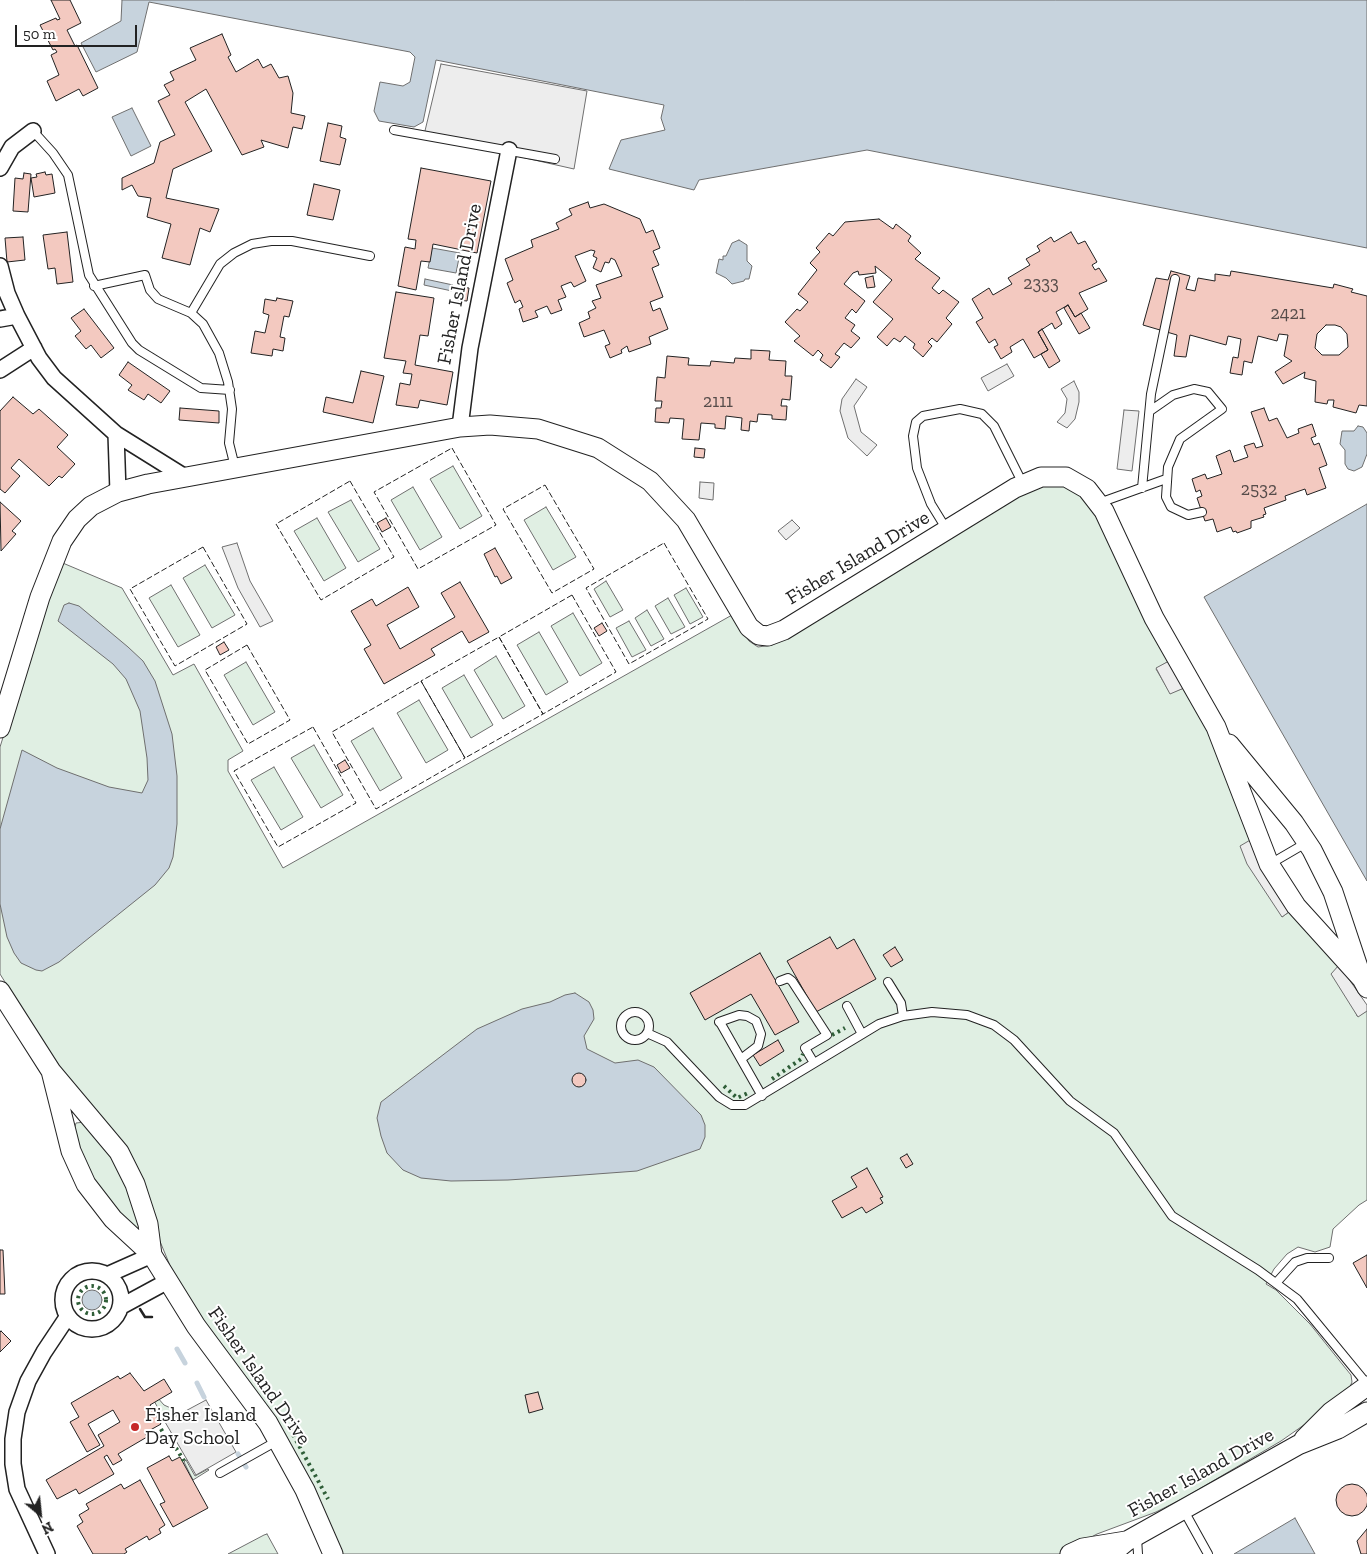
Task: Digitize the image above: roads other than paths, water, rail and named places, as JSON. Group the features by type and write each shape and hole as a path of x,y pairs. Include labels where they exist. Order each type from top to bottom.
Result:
{"street":[{"path":"0,168 12,147 33,131"},
{"name":"Fisher Island Drive","path":"460,427 468,362 509,150"},
{"path":"0,266 7,293 17,316 46,368 62,387 116,434 185,477"},
{"path":"0,319 17,316"},
{"path":"0,370 34,348"},
{"name":"Fisher Island Drive","path":"0,728 43,588 62,542 84,512 118,492 236,467 460,427 498,425 538,429 584,442 626,464 650,481 680,511 746,623 763,636 773,635 784,630 1023,484 1041,478 1066,477 1080,484 1099,503 1113,528 1154,618 1216,727 1269,864 1296,906 1364,984"},
{"path":"116,434 118,492"},
{"name":"Fisher Island Drive","path":"1216,727 1307,842 1328,881 1344,922 1364,984"},
{"path":"1245,804 1267,790"},
{"path":"1322,935 1344,922"},
{"name":"Fisher Island Drive","path":"0,991 51,1072 114,1144 130,1172 148,1224 152,1255"},
{"name":"Fisher Island Drive","path":"51,1072 63,1124 75,1162 86,1184 113,1219 152,1255 196,1326 278,1440 306,1490 334,1554"},
{"path":"63,1124 86,1111"},
{"path":"152,1255 107,1275 91,1272 81,1274 71,1281 64,1296 68,1316 82,1328 94,1329 110,1322 120,1307 168,1280"},
{"path":"107,1275 118,1288 120,1307"},
{"path":"47,1554 23,1506 17,1489 13,1464 13,1439 18,1412 28,1381 44,1352 68,1316"},
{"name":"Fisher Island Drive","path":"1298,1445 1331,1412 1367,1385"},
{"name":"Fisher Island Drive","path":"1111,1554 1134,1543 1183,1509 1298,1445 1338,1429 1367,1412"},
{"name":"Fisher Island Drive","path":"1070,1554 1082,1548 1134,1543"}],"lane":[{"path":"394,130 555,159"},
{"path":"33,131 54,153 68,175 87,270 94,286 135,347 201,388 230,390"},
{"path":"191,313 220,264 234,253 252,244 271,241 292,241 370,256"},
{"path":"94,286 145,275 150,290 158,299 191,313 203,324 223,362 230,390 232,409 229,443 236,467"},
{"path":"1142,488 1151,394 1162,334 1176,279"},
{"path":"1150,411 1173,395 1194,389 1208,392 1222,409 1180,439 1173,451 1166,479 1166,497 1171,507 1188,515 1202,512"},
{"path":"948,530 928,498 917,468 913,436 916,422 923,416 960,408 982,414 994,426 1023,484"},
{"path":"1099,503 1166,479"},
{"path":"1269,864 1307,842"},
{"path":"780,981 788,978 792,981 827,1035 806,1048 814,1063"},
{"path":"888,982 900,1003 903,1016"},
{"path":"847,1006 862,1034"},
{"path":"647,1033 667,1042 719,1098 732,1105 745,1105 879,1024 903,1016 932,1012 967,1015 994,1025 1014,1040 1070,1101 1114,1132 1172,1216 1276,1283 1297,1300 1367,1385"},
{"path":"741,1059 758,1046 761,1034 756,1020 740,1015 719,1022 762,1096"},
{"path":"1276,1283 1295,1262 1307,1258 1329,1258"},
{"path":"220,1473 278,1440"},
{"path":"1183,1509 1208,1554"}],"waterway":[{"path":"177,1349 185,1363"},
{"path":"197,1383 204,1397"},
{"path":"238,1454 246,1467"}],"place":[{"name":"Fisher Island Day School","path":"135,1427"}]}
